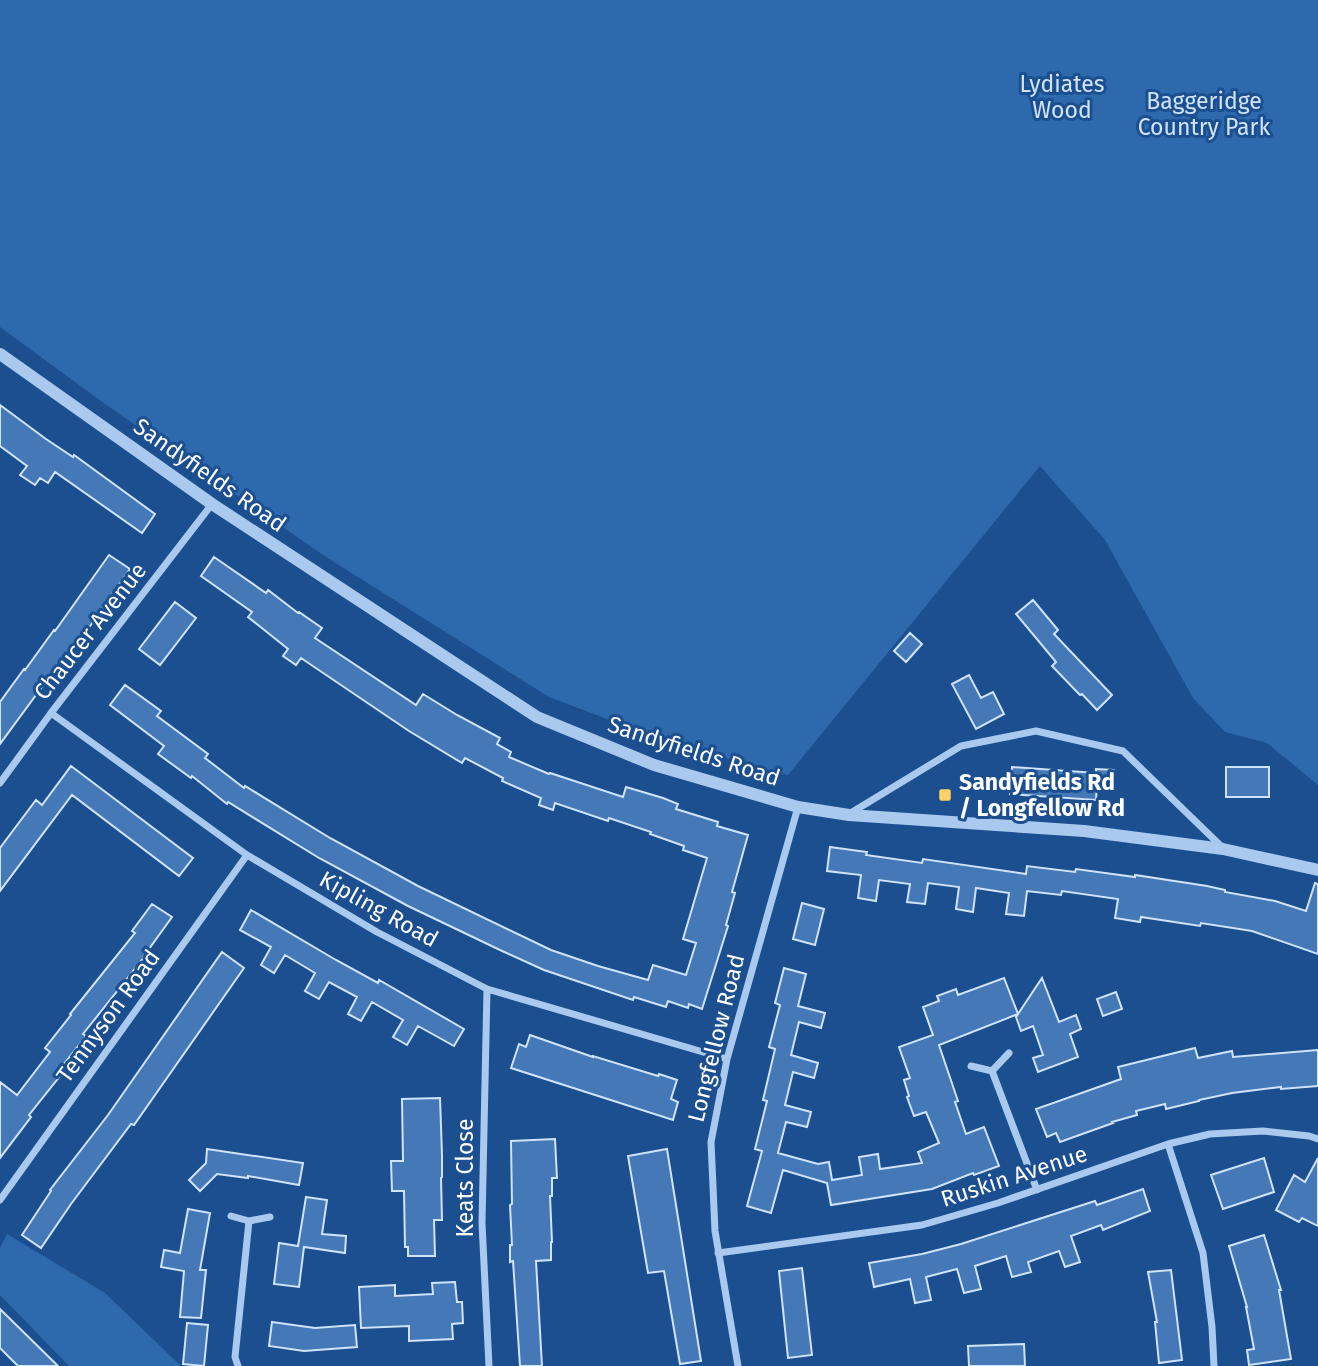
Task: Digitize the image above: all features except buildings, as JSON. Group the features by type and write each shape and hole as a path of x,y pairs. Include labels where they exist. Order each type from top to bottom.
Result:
{"street":[{"name":"Sandyfields Road","path":"0,354 212,504 537,717 654,765 798,807 849,815 1084,831 1223,849 1318,870"},
{"name":"Chaucer Avenue","path":"0,783 212,504"},
{"name":"Kipling Road","path":"51,713 247,855 377,932 487,989 727,1059"},
{"path":"849,815 961,746 1036,731 1123,751 1223,849"},
{"name":"Longfellow Road","path":"738,1366 718,1252 712,1194 711,1142 727,1059 798,807"},
{"name":"Tennyson Road","path":"0,1200 247,855"},
{"name":"Keats Close","path":"487,989 482,1223 489,1366"},
{"path":"992,1071 1009,1053"},
{"path":"971,1066 992,1071"},
{"path":"992,1071 1037,1190"},
{"name":"Ruskin Avenue","path":"718,1252 922,1225 1037,1190 1168,1143 1210,1134 1263,1131 1318,1139"},
{"path":"1168,1143 1203,1253 1214,1366"},
{"path":"231,1216 249,1221 270,1217"},
{"path":"238,1366 236,1357 249,1221"}],"green space":[{"path":"0,0 1318,0 1318,785 1267,743 1225,732 1193,698 1105,540 1040,466 788,775 670,743 549,697 326,557 105,404 0,327"},
{"path":"7,1234 105,1293 181,1366 69,1366 0,1295 0,1248"}],"place":[{"name":"Sandyfields Rd / Longfellow Rd","path":"945,795"}],"park label":[{"name":"Lydiates Wood","path":"1062,97"},
{"name":"Baggeridge Country Park","path":"1204,114"}]}
